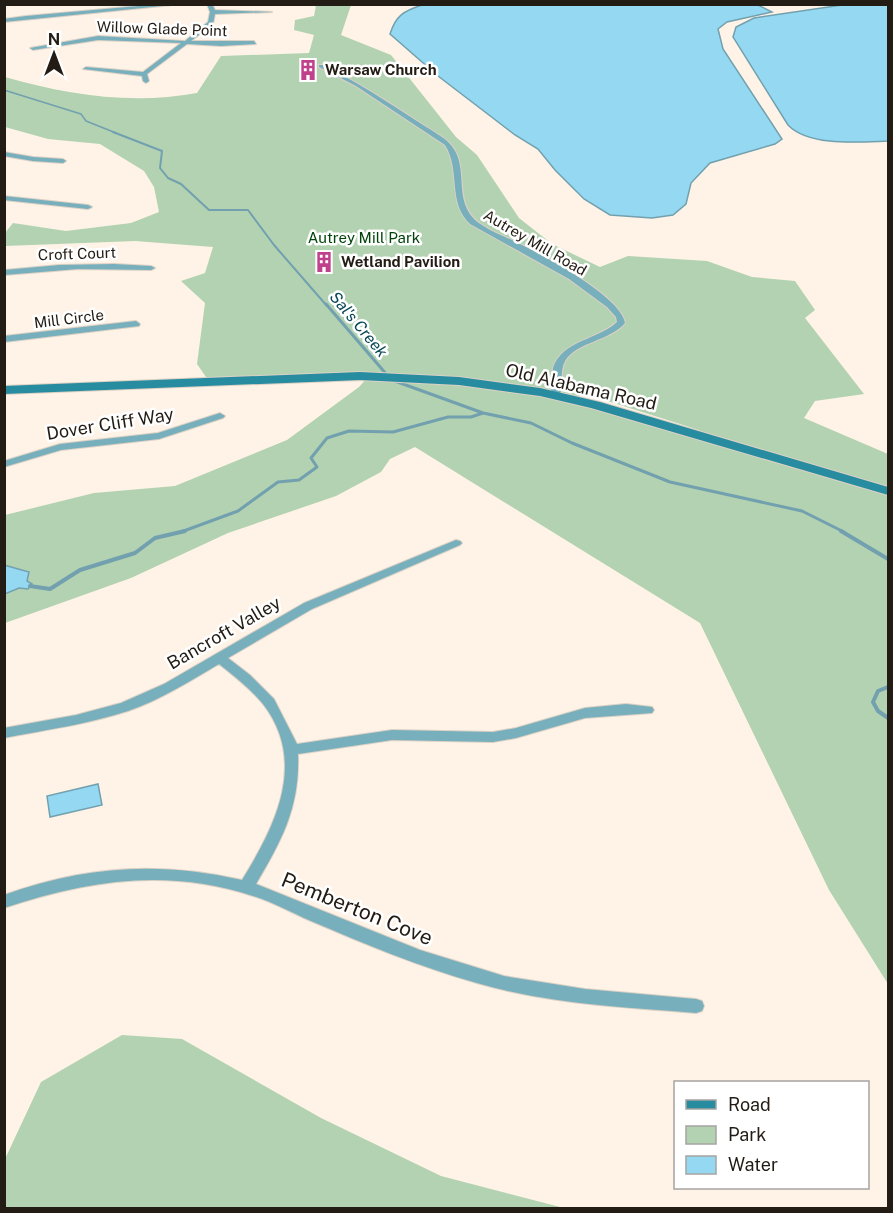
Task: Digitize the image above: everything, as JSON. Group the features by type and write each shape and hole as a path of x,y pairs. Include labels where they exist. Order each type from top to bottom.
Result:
{"main road":[{"name":"Old Alabama Road","path":"4,390 360,376 459,381 556,396 632,415 888,491"}],"street":[{"path":"4,21 70,10 123,11 180,4"},
{"path":"86,69 145,78 212,23 213,12 208,4"},
{"path":"213,12 269,12"},
{"name":"Willow Glade Point","path":"33,48 118,37 189,42 254,43"},
{"name":"Autrey Mill Road","path":"321,66 358,85 447,144 456,158 457,180 463,211 474,224 538,257 584,286 620,316 621,323 616,330 574,349 562,358 558,366 556,396"},
{"path":"4,153 63,161"},
{"path":"4,162 15,156"},
{"path":"4,198 88,207"},
{"name":"Croft Court","path":"4,273 41,267 99,264 151,268"},
{"name":"Mill Circle","path":"4,339 136,324"},
{"name":"Dover Cliff Way","path":"4,464 60,447 159,436 220,416"},
{"name":"Bancroft Valley","path":"4,733 76,720 124,707 169,687 308,606 456,543"},
{"path":"219,657 269,702 290,741 292,778 284,816 270,847 246,887"},
{"path":"291,750 392,735 493,737 516,733 585,713 626,709 647,710"},
{"name":"Pemberton Cove","path":"4,902 24,894 70,882 118,874 159,873 198,876 246,887 405,953 477,976 561,993 696,1006"}],"green space":[{"name":"Autrey Mill Park","path":"316,5 351,5 341,35 391,55 456,137 477,155 519,218 552,244 600,267 628,256 707,261 752,277 795,281 815,310 805,318 864,394 815,401 804,418 888,454 888,489 786,458 888,494 888,984 829,890 700,623 415,447 390,459 381,472 336,496 228,533 131,578 5,623 5,515 94,493 175,486 287,440 359,387 369,376 206,377 197,364 205,303 181,281 205,273 213,247 135,241 5,246 5,233 13,223 66,231 131,223 159,212 154,187 144,171 100,144 48,139 5,127 5,77 52,89 124,98 197,93 221,56 309,53 314,35 294,30 295,20 314,16","holes":["582,393 699,430 576,399"]},
{"path":"122,1035 182,1039 321,1118 441,1176 564,1208 5,1208 5,1159 41,1082"}],"water":[{"path":"756,4 772,12 727,22 718,29 723,49 782,139 775,144 710,163 691,183 686,204 673,215 652,218 610,215 584,199 538,149 515,135 438,76 390,34 395,22 402,15 422,5"},
{"path":"842,5 888,5 888,141 835,142 797,132 788,125 733,37 736,27 754,18"},
{"path":"4,565 29,572 27,581 32,584 28,589 19,588 5,594"},
{"path":"98,784 102,805 50,817 47,796"}],"waterway":[{"name":"Sal's Creek","path":"4,90 81,114 86,121 116,133"},
{"name":"Sal's Creek","path":"113,132 162,151 160,168 168,178 181,184 209,210 248,210 274,245 327,306"},
{"name":"Sal's Creek","path":"326,304 387,375"},
{"name":"Sal's Creek","path":"392,380 483,413"},
{"path":"181,532 238,511 278,482 299,480 317,467 311,458 327,438 349,431 393,432 448,417 471,417 483,413"},
{"path":"483,413 531,423 572,443 670,482 802,511 844,532"},
{"path":"841,531 888,559"},
{"path":"30,586 50,589 80,570 135,553 155,538 181,532"},
{"path":"888,687 878,691 873,702 878,711 888,718"}],"place":[{"name":"Warsaw Church","path":"308,70"},
{"name":"Wetland Pavilion","path":"324,262"}]}
